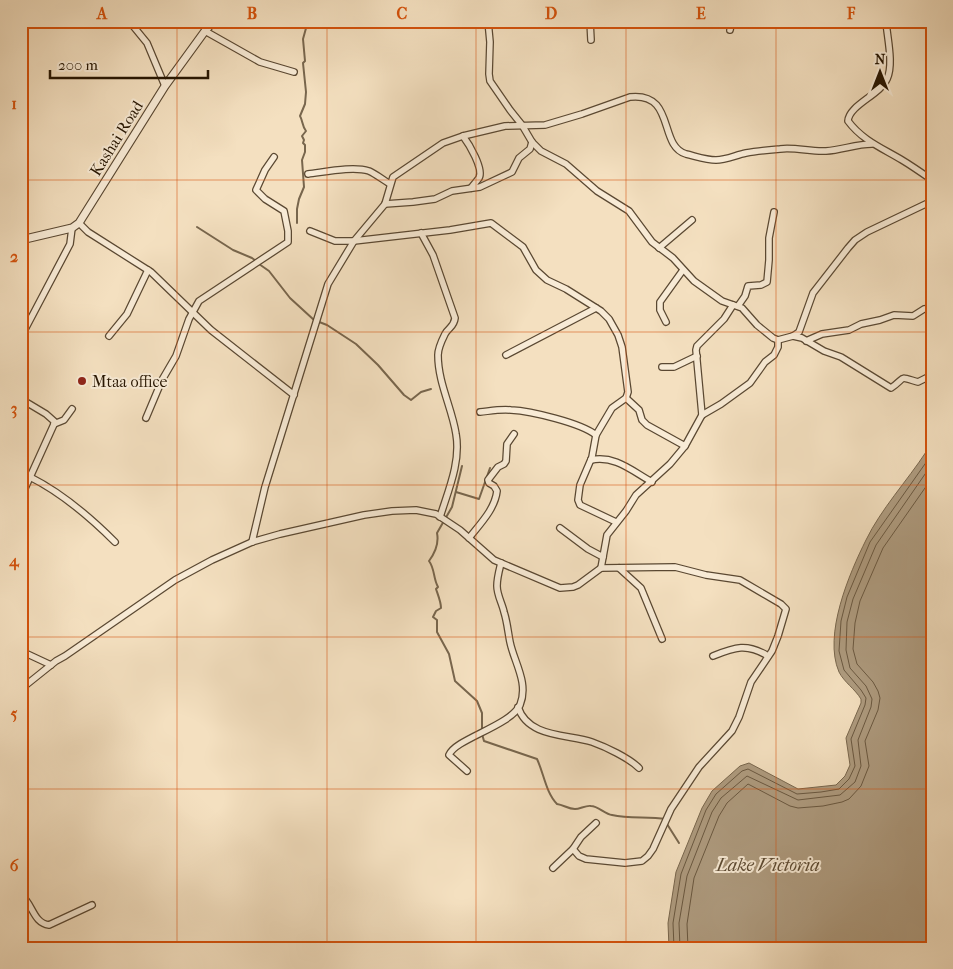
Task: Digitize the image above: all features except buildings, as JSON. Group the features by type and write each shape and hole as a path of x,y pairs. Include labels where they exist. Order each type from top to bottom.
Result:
{"street":[{"path":"129,21 144,38 165,86"},
{"name":"Kashai Road","path":"21,240 72,228 79,223 165,86 214,21"},
{"path":"488,21 490,81 532,142 541,151 566,164 597,190 630,211 659,248 673,258 683,270 712,295 745,310 757,325 773,338 778,340 793,336 799,332 813,293 848,248 867,232 932,202"},
{"path":"590,21 591,40"},
{"path":"730,30 732,21"},
{"path":"886,21 889,53 887,79 876,92 848,116 848,121 852,127 872,144 902,160 932,180"},
{"path":"205,31 260,62 294,72"},
{"path":"252,542 265,488 328,284 354,242 385,204 392,177 443,143 505,126 545,125 636,96 651,100 661,110 677,149 683,153 706,159 723,159 745,153 783,148 829,151 850,148 861,144 872,144"},
{"path":"463,136 474,156 479,173 478,179 471,188"},
{"path":"385,204 435,199 452,191 480,187 510,174 519,158 530,148 532,142"},
{"path":"146,418 162,380 176,356 192,313 199,301 288,242 284,211 265,199 256,190 265,170 274,157"},
{"path":"308,174 364,170 390,184"},
{"path":"702,415 696,350 699,342 745,296 748,286 762,285 767,282 769,238 774,212"},
{"path":"659,248 692,220"},
{"path":"79,223 88,232 148,270 218,336 294,395"},
{"path":"310,231 335,241 354,242 450,230 488,223 493,224 523,248 536,270 547,280 566,289 596,308 609,319 621,343 628,392 626,398 612,408 596,435 591,460 580,485 578,500 580,505 616,522"},
{"path":"21,337 70,244 72,228"},
{"path":"421,233 433,255 455,318 454,324 446,333 439,347 438,355 447,404 454,422 458,448 452,477 440,517"},
{"path":"109,336 127,314 148,270"},
{"path":"666,322 660,310 660,302 683,270"},
{"path":"506,355 596,308"},
{"path":"806,341 822,334 849,330 861,324 880,320 894,314 913,316 924,309 932,308"},
{"path":"793,336 841,357 891,388 903,378 918,382 932,375"},
{"path":"601,568 607,535 626,512 636,495 652,482 685,446 702,415 722,404 750,383 765,362 774,355 778,347 778,340"},
{"path":"662,367 674,367 697,356"},
{"path":"626,398 639,410 642,420 647,425 685,446"},
{"path":"21,399 54,420 54,424 21,497"},
{"path":"54,424 64,420 72,409"},
{"path":"480,412 504,410 523,412 579,426 596,435"},
{"path":"469,538 488,514 495,501 497,491 494,486 489,484 488,480 498,467 506,461 507,444 514,434"},
{"path":"591,460 605,458 615,461 652,482"},
{"path":"30,477 59,493 98,524 115,542"},
{"path":"21,689 51,665 186,573 212,560 252,542 364,515 392,511 426,511 440,517 460,530 484,552 501,563 560,588 578,585 601,568 675,567 706,575 740,580 781,604 786,609 778,636 751,682 740,717 732,730 699,767 668,814 653,849 648,856 642,861 625,863 586,859 579,856 573,849"},
{"path":"560,528 603,557"},
{"path":"467,771 449,755 453,748 495,725 518,707 522,699 522,678 510,643 504,611 497,592 497,580 501,563"},
{"path":"619,568 641,588 662,638"},
{"path":"713,656 727,650 749,647 760,650 768,656"},
{"path":"21,651 51,665"},
{"path":"518,707 526,719 547,733 594,743 629,760 639,768"},
{"path":"553,868 596,823"},
{"path":"21,895 26,899 37,920 42,924 49,925 92,906"}],"water":[{"name":"Lake Victoria","path":"932,448 932,948 669,948 668,923 676,872 702,808 712,791 740,766 749,763 798,789 836,785 845,776 850,765 846,738 861,699 841,676 835,657 834,641 840,605 852,570 872,529 926,452"}],"waterway":[{"path":"297,223 297,209 304,187 302,160 305,145 302,136 306,131 300,116 305,104 303,39 308,21"},
{"path":"197,227 233,250 256,261"},
{"path":"259,264 269,271 290,298 314,320 327,325 356,344 378,365 404,395 411,400 421,392 431,389"},
{"path":"462,466 452,507 437,533 436,548 429,561 438,587 436,589 441,606 433,617 437,620 437,632 449,654 455,681 477,701 482,713 484,741 537,759 548,789 557,804 575,809 594,806 609,814 619,816 666,819"},
{"path":"456,492 479,499 490,468"},
{"path":"667,824 679,843"}],"place":[{"name":"Mtaa office","path":"82,381"}]}
